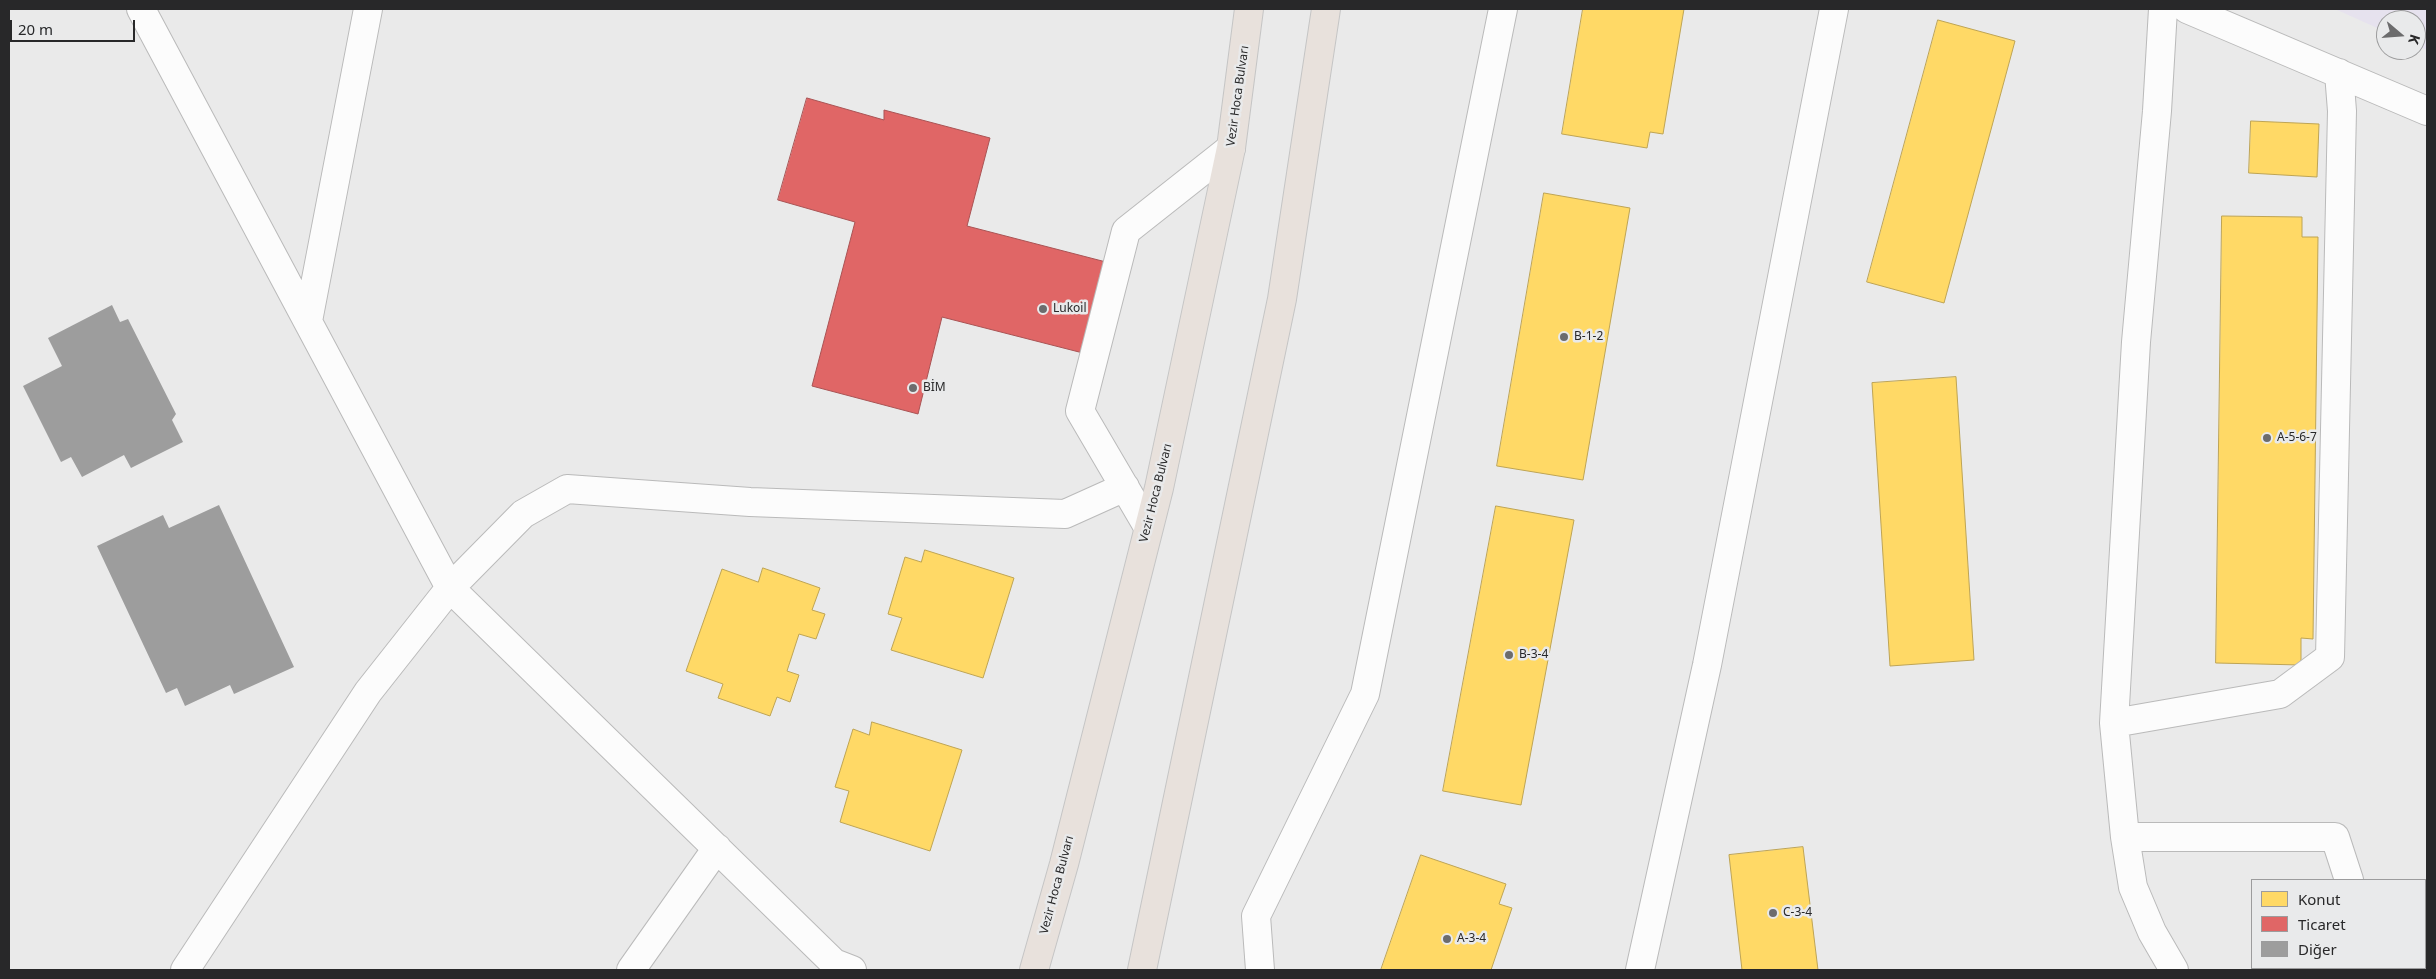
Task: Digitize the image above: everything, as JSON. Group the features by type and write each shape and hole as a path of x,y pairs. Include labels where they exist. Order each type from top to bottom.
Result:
{"main road":[{"name":"Vezir Hoca Bulvarı","path":"1034,970 1066,855 1159,488 1231,148 1249,9"},
{"path":"1142,970 1282,299 1326,9"}],"street":[{"path":"141,9 450,588 834,963 852,970"},
{"path":"308,321 368,9"},
{"path":"1260,970 1256,916 1365,694 1503,9"},
{"path":"1640,970 1707,666 1834,9"},
{"path":"2163,9 2157,111 2136,342 2114,723 2125,837 2133,887 2152,932 2174,970"},
{"path":"2187,9 2427,111"},
{"path":"2114,723 2280,694 2330,657 2342,111 2339,74"},
{"path":"1148,527 1080,411 1126,231 1231,148"},
{"path":"185,970 368,692 450,588 523,514 567,489 750,502 1065,514 1125,488"},
{"path":"2125,837 2335,837 2348,879"},
{"path":"631,970 717,848"}],"shaded area":[{"path":"2335,9 2427,9 2427,50 2426,10 2376,10 2376,27"}],"building: Konut":[{"path":"1583,9 1684,9 1663,134 1650,132 1647,148 1562,134"},
{"path":"1938,20 2015,41 1944,303 1867,282"},
{"path":"2251,121 2319,124 2317,177 2249,173"},
{"name":"B-1-2","path":"1544,193 1630,208 1583,480 1497,466"},
{"name":"A-5-6-7","path":"2222,216 2302,217 2302,237 2318,237 2313,639 2301,638 2301,665 2216,663"},
{"path":"1956,377 1974,660 1890,666 1872,383"},
{"name":"B-3-4","path":"1496,506 1574,520 1521,805 1443,791"},
{"path":"925,550 1014,578 983,678 891,650 902,618 888,614 905,557 921,562"},
{"path":"763,568 820,588 812,610 825,614 816,639 799,634 787,671 799,675 790,702 777,697 770,716 718,698 723,684 686,671 722,569 758,582"},
{"path":"872,722 962,750 930,851 840,822 849,791 835,787 853,729 869,735"},
{"name":"C-3-4","path":"1803,847 1818,970 1742,970 1729,855"},
{"name":"A-3-4","path":"1421,855 1506,884 1499,904 1512,908 1491,970 1381,970"},
{"path":"2266,969 2367,970 2266,970"}],"building: Ticaret":[{"path":"807,98 884,120 884,110 990,138 967,226 1106,262 1083,353 942,317 918,414 812,386 855,222 778,200"}],"building: Diğer":[{"path":"112,305 120,322 128,319 176,414 172,420 183,442 131,468 124,455 82,477 71,457 61,462 23,386 62,366 48,338"},
{"path":"219,505 294,667 234,694 230,685 185,706 177,688 166,693 97,546 163,515 169,528"}],"place":[{"name":"Lukoil","path":"1043,309"},
{"name":"B-1-2","path":"1564,337"},
{"name":"BİM","path":"913,388"},
{"name":"A-5-6-7","path":"2267,438"},
{"name":"B-3-4","path":"1509,655"},
{"name":"C-3-4","path":"1773,913"},
{"name":"A-3-4","path":"1447,939"}]}
